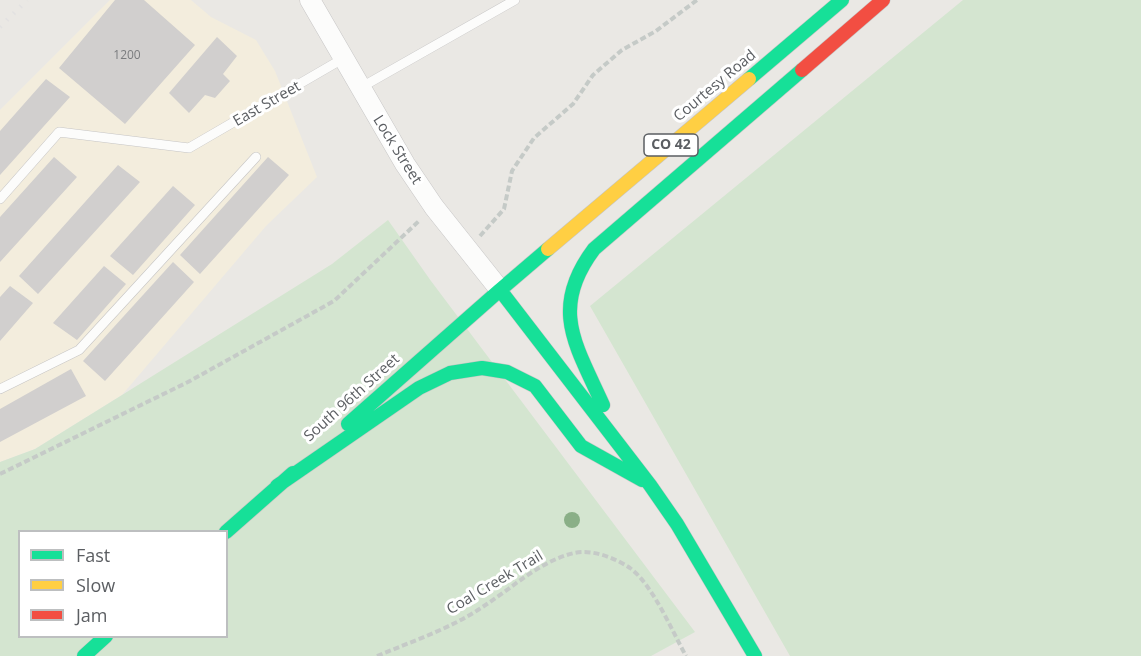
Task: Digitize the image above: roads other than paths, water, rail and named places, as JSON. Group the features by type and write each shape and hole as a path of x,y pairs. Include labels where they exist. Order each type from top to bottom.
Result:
{"main road":[{"name":"Courtesy Road","path":"500,290 842,0"},
{"path":"618,441 568,322 567,294 580,264 594,249 883,0"},
{"path":"500,290 650,485 683,534 755,656"},
{"name":"South 96th Street","path":"227,530 500,290"},
{"path":"277,486 419,388 450,373 482,368 507,372 535,386 581,446 650,485"},
{"path":"84,656 104,638"}],"street":[{"name":"Lock Street","path":"310,0 399,155 434,207 500,290"}],"lane":[{"path":"360,88 515,0"},
{"name":"East Street","path":"0,199 59,132 189,148 344,58"},
{"path":"0,389 78,350 256,157"}],"railway":[{"path":"0,27 27,0"}]}
